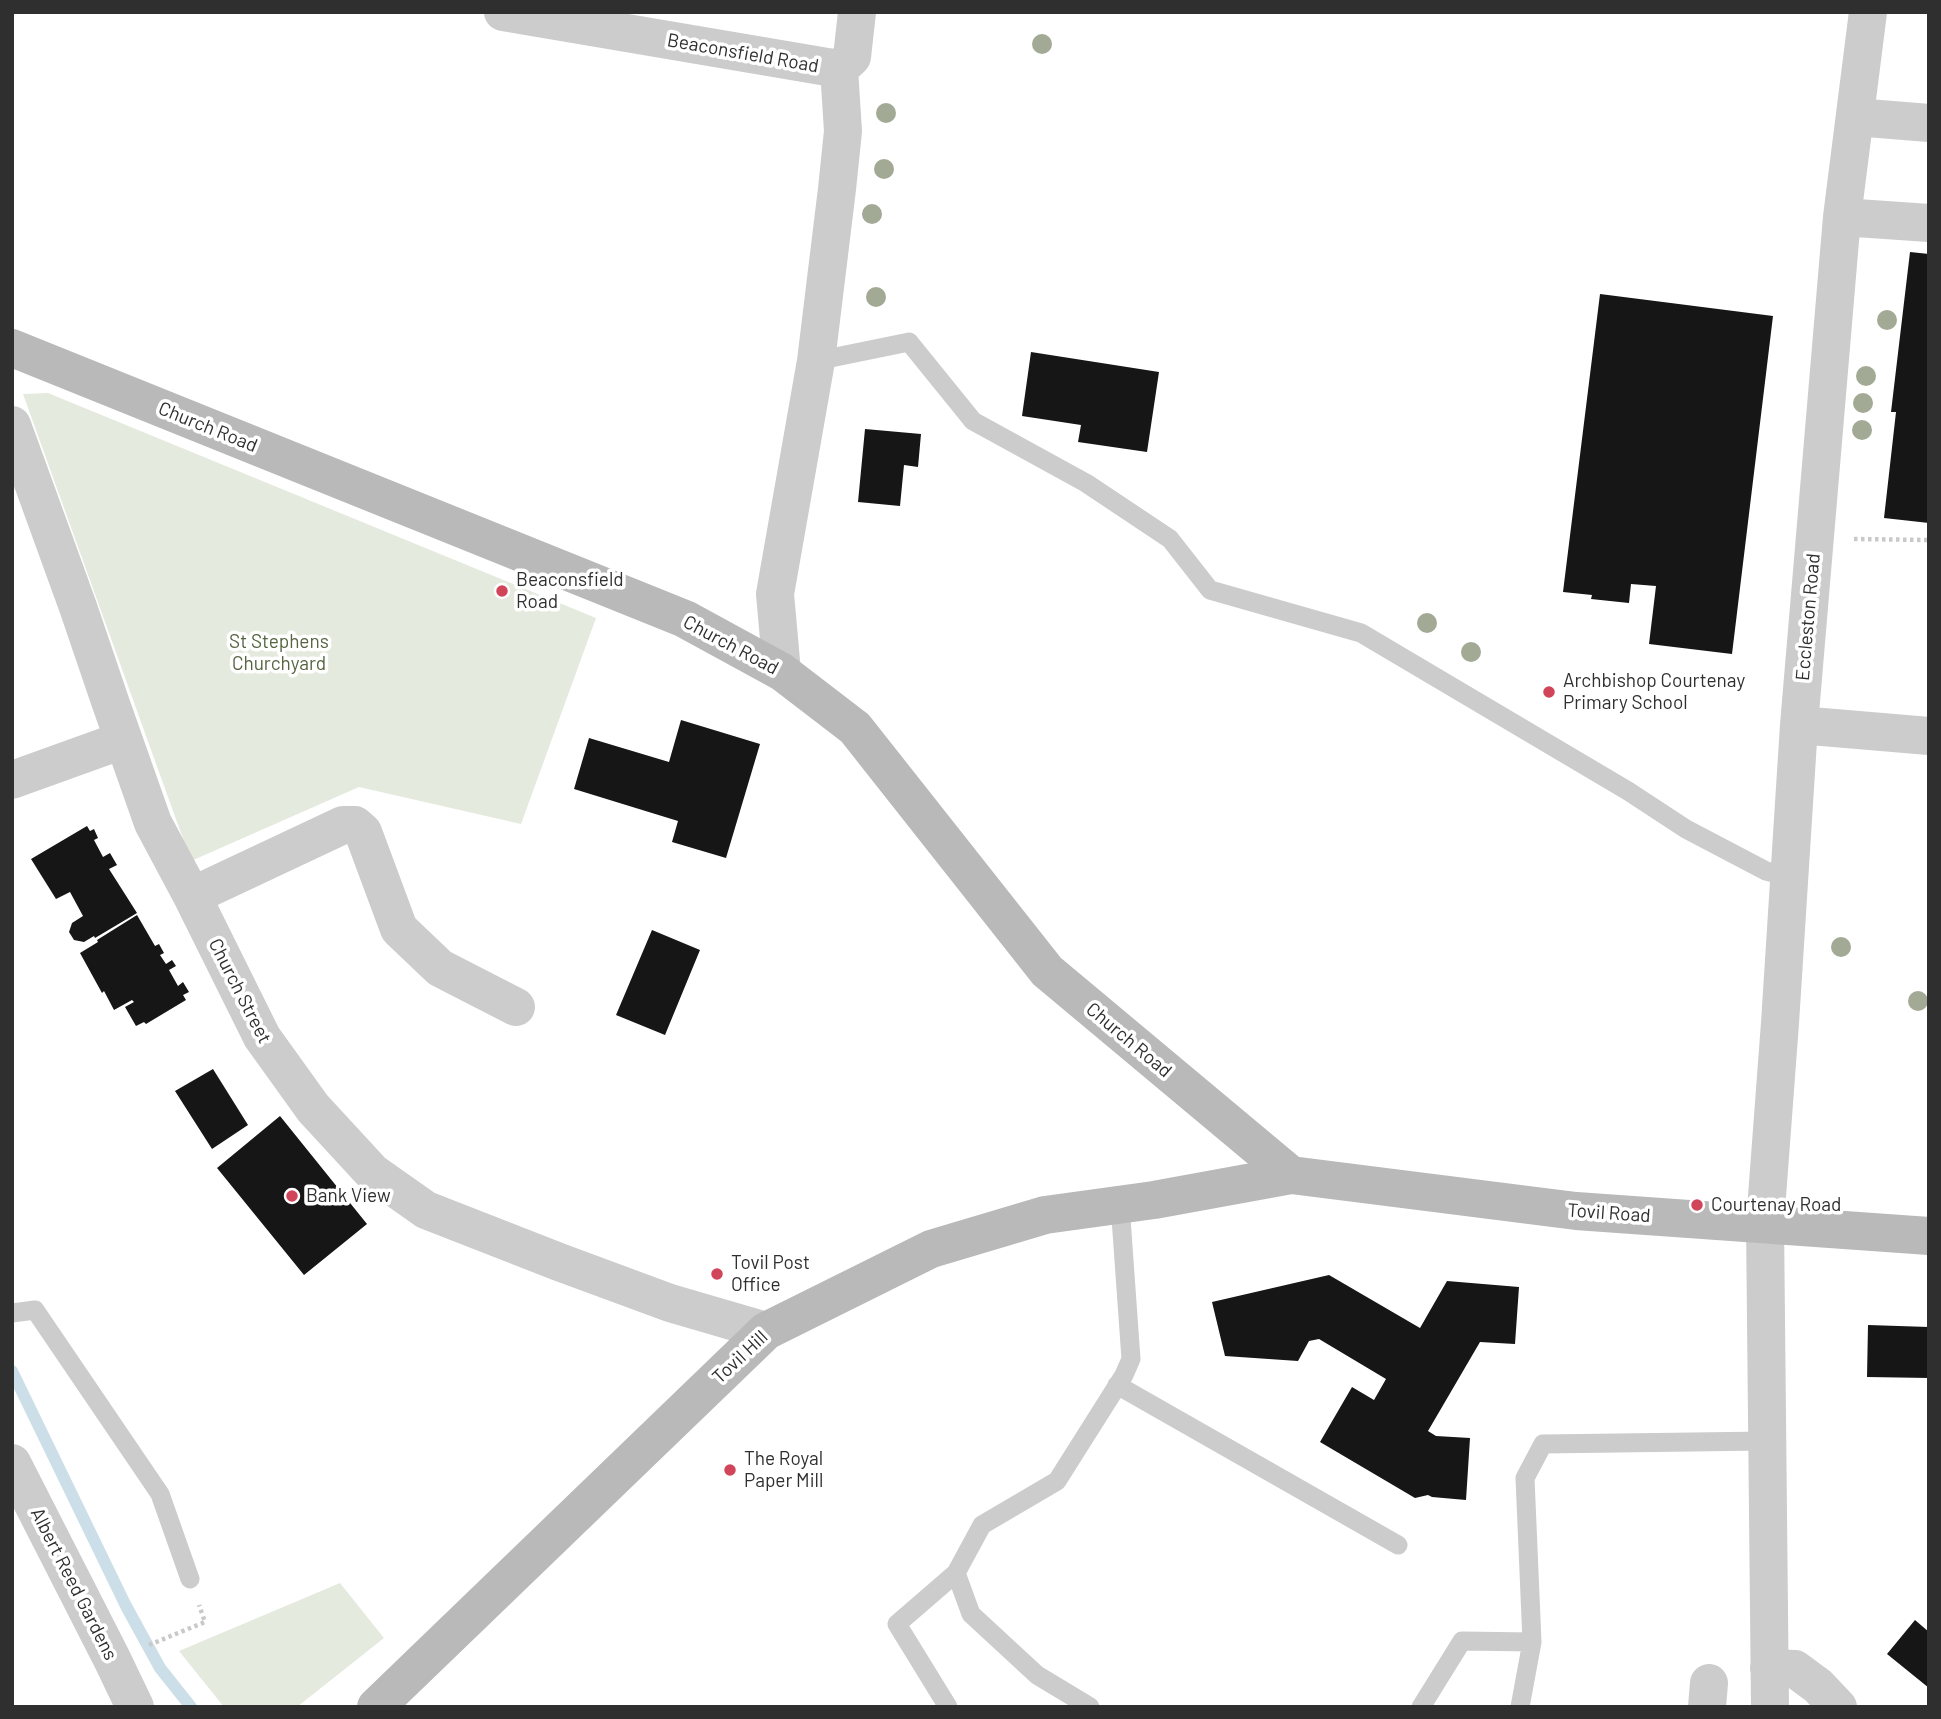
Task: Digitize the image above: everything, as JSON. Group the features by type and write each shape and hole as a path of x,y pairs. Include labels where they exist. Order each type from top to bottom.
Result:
{"main road":[{"name":"Church Road","path":"12,348 685,619 782,672 855,728 1047,971 1291,1175"},
{"name":"Tovil Hill","path":"376,1707 766,1331 931,1249 1045,1215 1291,1175"},
{"name":"Tovil Road","path":"1291,1175 1576,1211 1929,1236"}],"street":[{"name":"Beaconsfield Road","path":"503,12 839,69 843,131 816,361 775,594 782,672"},
{"path":"839,69 852,57 857,12"},
{"name":"Eccleston Road","path":"1765,1223 1799,725 1842,217 1868,12"},
{"path":"1855,117 1929,123"},
{"path":"1842,217 1929,223"},
{"name":"Church Street","path":"12,425 79,607 153,823 262,1037 313,1108 372,1172 426,1210 670,1303 766,1331"},
{"path":"1799,725 1929,736"},
{"path":"12,780 123,740"},
{"path":"192,896 343,825 355,825 363,832 400,929 440,968 516,1007"},
{"path":"1765,1223 1770,1707"},
{"name":"Albert Reed Gardens","path":"12,1463 135,1707"},
{"path":"1769,1668 1796,1668 1838,1707"}],"lane":[{"path":"816,361 909,342 973,421 1086,483 1170,539 1210,590 1362,633 1628,791 1686,830 1766,871 1789,877"},
{"path":"948,1707 897,1625 957,1573 982,1525 1057,1481 1131,1359 1120,1204"},
{"path":"12,1313 35,1310 160,1494 190,1579"},
{"path":"1117,1385 1398,1545"},
{"path":"1520,1707 1532,1642 1525,1478 1543,1444 1767,1441"},
{"path":"957,1573 971,1614 1037,1675 1090,1707"},
{"path":"1421,1707 1462,1641 1532,1642"}],"path":[{"path":"1815,538 1929,540"},
{"path":"158,1642 205,1622 190,1579"}],"green space":[{"name":"St Stephens Churchyard","path":"48,393 596,618 521,824 359,787 191,861 23,394"},
{"path":"340,1583 384,1638 297,1707 224,1707 179,1651"}],"building":[{"path":"1910,252 1929,254 1929,523 1884,518 1896,412 1891,412"},
{"path":"1600,294 1773,316 1732,654 1649,644 1656,586 1631,584 1629,603 1591,599 1592,595 1563,592"},
{"path":"1031,352 1159,372 1147,452 1078,442 1081,425 1022,416"},
{"path":"865,429 921,434 918,467 904,465 900,506 858,502"},
{"path":"681,720 760,744 726,858 672,842 678,821 574,789 589,738 669,762"},
{"path":"87,826 90,831 94,829 98,838 94,840 103,857 110,853 117,865 109,869 137,913 84,942 74,940 69,932 72,923 83,916 70,892 56,899 31,859"},
{"path":"137,915 155,946 159,944 164,953 160,955 166,964 172,960 176,966 169,970 178,986 183,982 189,992 183,995 186,1000 146,1024 144,1022 136,1026 125,1007 134,1002 132,1000 114,1010 80,953"},
{"path":"652,930 700,950 665,1035 616,1015"},
{"path":"213,1069 248,1125 212,1149 175,1091"},
{"name":"Bank View","path":"280,1116 367,1224 304,1275 217,1168"},
{"path":"1329,1275 1420,1328 1447,1281 1519,1287 1515,1344 1480,1342 1428,1431 1436,1436 1470,1438 1466,1500 1428,1495 1415,1498 1320,1442 1352,1387 1374,1400 1386,1379 1319,1339 1309,1341 1298,1361 1225,1356 1212,1302"},
{"path":"1868,1325 1929,1327 1929,1378 1867,1377"},
{"path":"1915,1620 1929,1632 1929,1688 1887,1654"}],"waterway":[{"path":"12,1371 126,1606 160,1668 191,1707"}],"place":[{"name":"Beaconsfield Road","path":"502,591"},
{"name":"Archbishop Courtenay Primary School","path":"1549,692"},
{"name":"Bank View","path":"292,1196"},
{"name":"Courtenay Road","path":"1697,1205"},
{"name":"Tovil Post Office","path":"717,1274"},
{"name":"The Royal Paper Mill","path":"730,1470"}]}
